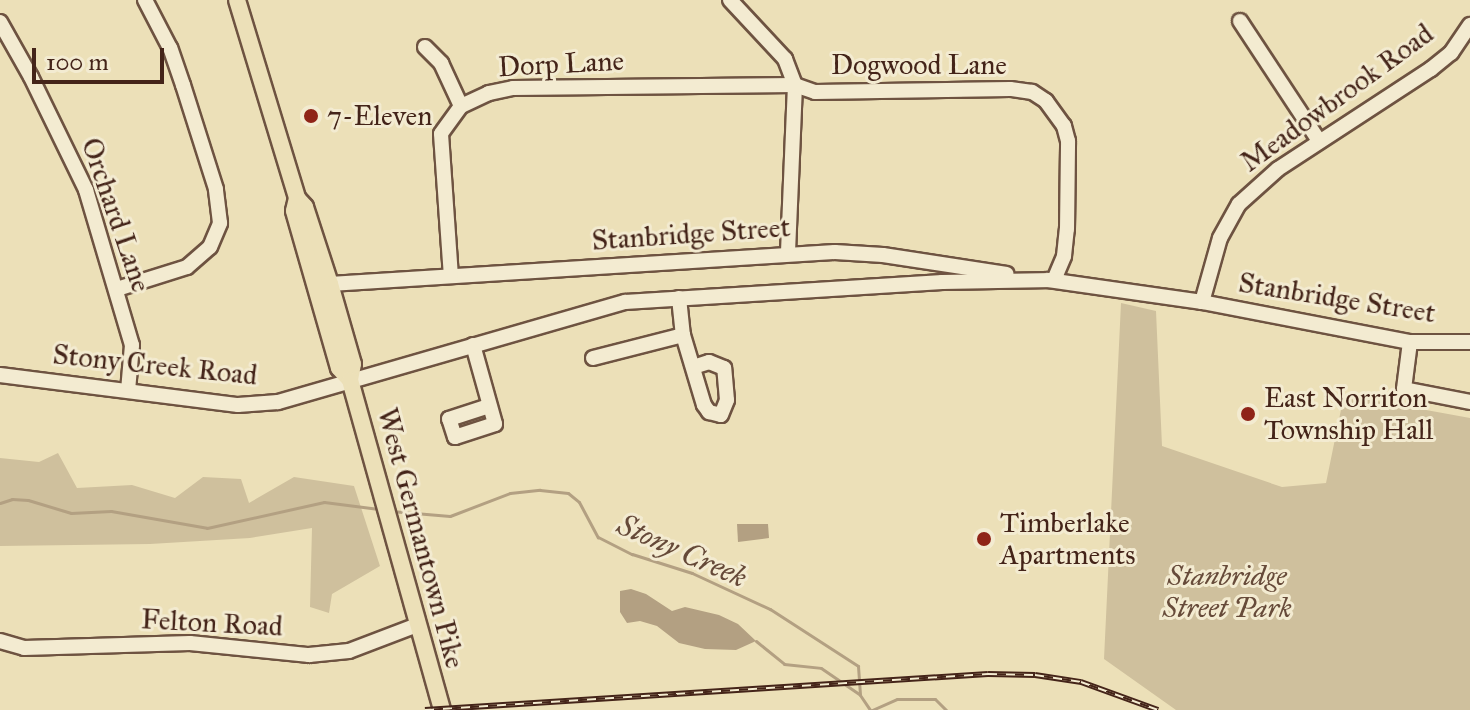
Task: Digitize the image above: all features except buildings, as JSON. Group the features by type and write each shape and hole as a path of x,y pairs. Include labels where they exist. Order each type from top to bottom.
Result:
{"main road":[{"name":"West Germantown Pike","path":"237,0 297,198 305,207 330,284 353,364 350,380 442,710"},
{"name":"West Germantown Pike","path":"297,198 294,211 339,368 350,380"}],"street":[{"path":"117,289 187,267 210,247 220,223 216,189 183,85 170,48 145,0"},
{"path":"730,0 785,59 795,85 788,253"},
{"path":"1240,21 1319,141"},
{"name":"Orchard Lane","path":"0,22 38,89 86,190 132,345 128,391"},
{"name":"Meadowbrook Road","path":"1202,302 1220,238 1239,204 1278,169 1431,69 1467,35"},
{"path":"425,47 441,63 461,106 441,134 451,276"},
{"name":"Dorp Lane","path":"461,106 474,98 513,88 795,85"},
{"name":"Dogwood Lane","path":"795,85 815,92 1010,89 1032,92 1046,101 1064,126 1068,141 1067,229 1064,256 1054,280"},
{"name":"Stanbridge Street","path":"330,284 788,253 883,255 1202,302 1410,342 1470,342"},
{"name":"Stanbridge Street","path":"350,380 625,302 942,282 1054,280"},
{"path":"679,298 683,335 694,367"},
{"path":"593,358 683,335"},
{"path":"1410,342 1404,389 1470,402"},
{"path":"473,345 489,406"},
{"name":"Stony Creek Road","path":"0,375 238,405 278,402 350,380"},
{"name":"Felton Road","path":"0,641 24,648 190,643 309,655 349,651 417,625"}],"green space":[{"name":"Stanbridge Street Park","path":"1121,303 1156,311 1162,446 1282,487 1326,483 1344,395 1470,418 1470,710 1176,710 1104,659"},
{"path":"58,453 77,488 132,485 175,498 203,477 241,479 249,503 294,477 354,486 380,566 332,594 329,613 310,607 312,528 250,538 150,544 0,546 0,458 39,462"}],"shaded area":[{"path":"737,524 768,524 769,538 738,542"},
{"path":"631,589 646,594 672,611 685,607 719,615 738,624 756,641 736,650 705,649 679,643 657,626 640,621 627,623 620,612 620,591"}],"waterway":[{"name":"Stony Creek","path":"391,511 450,516 510,493 540,490 568,493 579,502 598,537 632,554 692,573 770,609 858,666 860,695 870,710"},
{"name":"Stony Creek","path":"0,503 12,499 28,500 71,513 111,511 207,528 324,502 379,509"},
{"name":"Stony Creek","path":"756,641 784,664 821,668 859,694"},
{"name":"Stony Creek","path":"872,710 897,699 935,699 946,710"}],"railway":[{"path":"425,710 988,674 1035,675 1081,682 1158,710"}],"place":[{"name":"7-Eleven","path":"311,116"},
{"name":"East Norriton Township Hall","path":"1248,414"},
{"name":"Timberlake Apartments","path":"984,539"}]}
